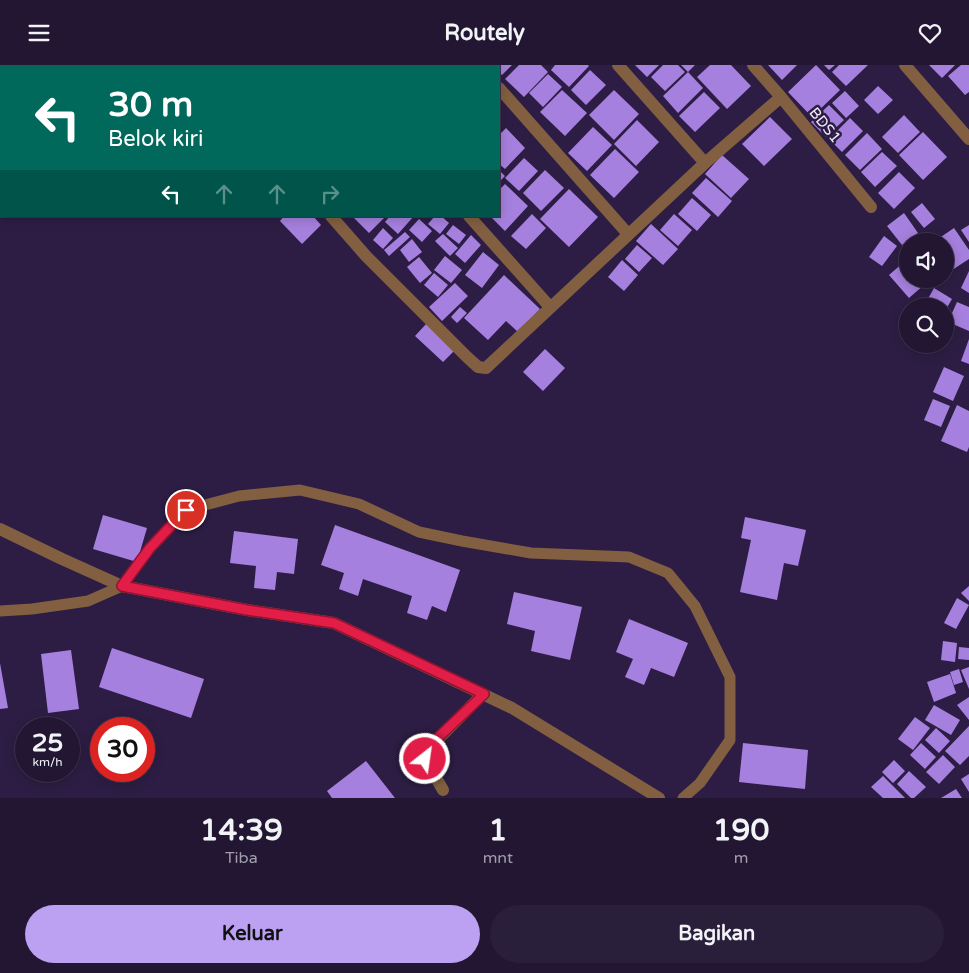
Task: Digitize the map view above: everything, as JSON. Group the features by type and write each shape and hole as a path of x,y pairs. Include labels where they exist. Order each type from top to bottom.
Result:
{"street":[{"path":"618,65 704,163"},
{"name":"BDS1","path":"753,65 871,207"},
{"path":"905,65 969,139"},
{"path":"500,89 628,234"},
{"path":"332,217 379,270 467,357 482,369 486,369 704,163 781,97"},
{"path":"470,217 550,307"},
{"path":"0,529 122,586 247,610 334,623 512,708 659,798"},
{"path":"443,791 425,759 424,753 484,694"}],"lane":[{"path":"0,611 32,609 88,601 122,586 150,548 186,510 239,496 300,490 358,504 419,532 462,541 531,553 629,557 668,573 696,606 730,677 730,740 700,783 683,798"}],"building":[{"path":"500,65 512,65 502,75 500,73"},
{"path":"519,65 541,65 548,72 524,97 505,79"},
{"path":"555,65 589,66 569,87 551,70"},
{"path":"635,65 659,65 647,77"},
{"path":"663,65 678,65 685,72 665,91 651,77"},
{"path":"681,65 695,65 688,72"},
{"path":"710,65 731,65 751,86 727,109 697,77"},
{"path":"768,65 797,65 782,80"},
{"path":"816,65 840,90 812,117 788,92"},
{"path":"824,65 835,65 829,70"},
{"path":"839,65 868,65 846,86 832,72"},
{"path":"929,65 955,65 942,78"},
{"path":"961,65 969,65 969,92 965,95 948,76"},
{"path":"590,70 606,85 586,105 571,90"},
{"path":"688,72 703,88 678,113 663,96"},
{"path":"548,74 562,87 543,107 529,93"},
{"path":"878,86 893,100 878,114 864,100"},
{"path":"562,90 587,113 565,136 540,112"},
{"path":"614,90 639,114 614,140 589,115"},
{"path":"845,91 859,106 846,118 832,103"},
{"path":"704,92 720,108 695,132 679,116"},
{"path":"829,105 844,120 826,137 811,122"},
{"path":"904,115 920,132 898,153 882,137"},
{"path":"770,117 792,139 764,166 742,144"},
{"path":"850,118 863,131 842,152 829,139"},
{"path":"637,120 659,142 636,166 614,144"},
{"path":"593,127 612,145 587,171 568,153"},
{"path":"506,128 525,148 505,169 500,165 500,134"},
{"path":"923,132 947,157 923,180 899,155"},
{"path":"867,133 882,149 860,170 845,155"},
{"path":"615,149 639,172 614,198 590,175"},
{"path":"882,152 897,166 875,187 861,172"},
{"path":"722,155 749,179 731,198 705,174"},
{"path":"524,158 538,171 519,191 505,178"},
{"path":"545,170 564,188 541,211 523,193"},
{"path":"500,171 505,176 500,181"},
{"path":"899,172 915,188 894,209 878,193"},
{"path":"706,178 732,201 718,217 692,193"},
{"path":"505,184 528,206 505,231 491,217 500,217 500,189"},
{"path":"569,189 598,217 569,247 540,219"},
{"path":"692,198 711,215 697,231 678,214"},
{"path":"922,203 935,219 924,228 911,212"},
{"path":"904,213 918,233 899,233 899,241 887,226"},
{"path":"532,214 546,228 526,249 511,236"},
{"path":"674,214 692,230 678,246 660,230"},
{"path":"283,217 314,217 321,225 302,244 280,221"},
{"path":"353,217 385,217 369,233"},
{"path":"389,217 413,217 398,234 385,222"},
{"path":"434,217 442,217 449,223 440,234 428,224"},
{"path":"419,219 432,231 422,242 409,230"},
{"path":"651,224 678,249 663,265 636,241"},
{"path":"453,225 466,235 459,244 446,234"},
{"path":"969,225 969,242 961,230"},
{"path":"383,228 393,238 383,249 373,240"},
{"path":"954,228 969,250 969,259 954,269 954,233 947,233"},
{"path":"405,232 410,237 389,256 384,250"},
{"path":"443,234 458,248 450,256 435,241"},
{"path":"471,235 481,245 465,263 455,254"},
{"path":"884,236 897,246 882,266 869,257"},
{"path":"412,239 422,252 409,262 400,250"},
{"path":"637,245 652,258 639,272 625,259"},
{"path":"483,252 499,265 482,288 465,275"},
{"path":"445,256 462,270 451,283 434,270"},
{"path":"419,257 432,273 420,283 407,267"},
{"path":"622,260 638,275 624,291 608,277"},
{"path":"899,266 899,286 889,275"},
{"path":"969,271 969,293 961,288"},
{"path":"434,273 448,285 438,297 424,285"},
{"path":"504,275 540,309 518,332 506,321 488,340 464,318"},
{"path":"455,283 468,296 442,321 429,307"},
{"path":"900,288 921,288 909,298"},
{"path":"934,288 950,298 928,298"},
{"path":"957,302 969,307 969,331 954,325 954,309"},
{"path":"460,307 467,313 457,323 451,317"},
{"path":"427,323 455,350 443,362 415,336"},
{"path":"969,339 969,364 961,361"},
{"path":"545,349 565,368 543,391 523,372"},
{"path":"944,367 964,376 953,401 933,392"},
{"path":"933,399 950,406 941,427 924,420"},
{"path":"957,405 969,411 969,447 967,452 941,441"},
{"path":"103,515 147,528 137,562 93,549"},
{"path":"745,517 806,530 798,566 784,563 777,600 740,592 751,540 741,538"},
{"path":"335,525 460,570 446,612 432,606 427,620 407,613 412,596 363,579 358,596 339,589 344,573 321,565"},
{"path":"234,531 298,539 294,574 277,572 275,590 254,588 256,566 230,563"},
{"path":"969,586 969,601 961,593"},
{"path":"514,592 582,607 570,660 531,651 535,631 507,624"},
{"path":"957,598 969,605 956,629 944,623"},
{"path":"629,619 688,643 674,677 651,668 644,685 625,677 633,659 616,652"},
{"path":"943,641 957,643 955,662 941,660"},
{"path":"959,647 969,648 969,660 958,659"},
{"path":"112,648 204,679 191,718 99,687"},
{"path":"71,650 79,709 48,713 41,654"},
{"path":"0,663 8,708 0,709"},
{"path":"969,667 969,689 961,670"},
{"path":"959,669 963,682 954,685 950,672"},
{"path":"950,674 956,693 934,702 927,682"},
{"path":"969,697 969,720 957,705"},
{"path":"934,705 960,720 951,735 925,720"},
{"path":"915,717 930,728 913,750 898,739"},
{"path":"969,726 969,756 960,765 945,751"},
{"path":"936,728 950,741 939,753 925,740"},
{"path":"743,743 808,750 805,789 739,782"},
{"path":"921,743 936,757 925,769 910,755"},
{"path":"943,755 955,767 939,784 926,772"},
{"path":"894,760 905,771 893,783 882,772"},
{"path":"366,761 395,798 332,798 327,791"},
{"path":"909,771 926,787 914,798 911,798 897,784"},
{"path":"969,774 969,792 961,779"},
{"path":"883,776 905,798 883,798 871,787"},
{"path":"956,789 962,798 941,798"}],"route":[{"path":"186,510 150,548 122,586 247,610 334,623 484,694 428,747 424,753 425,759"}]}
